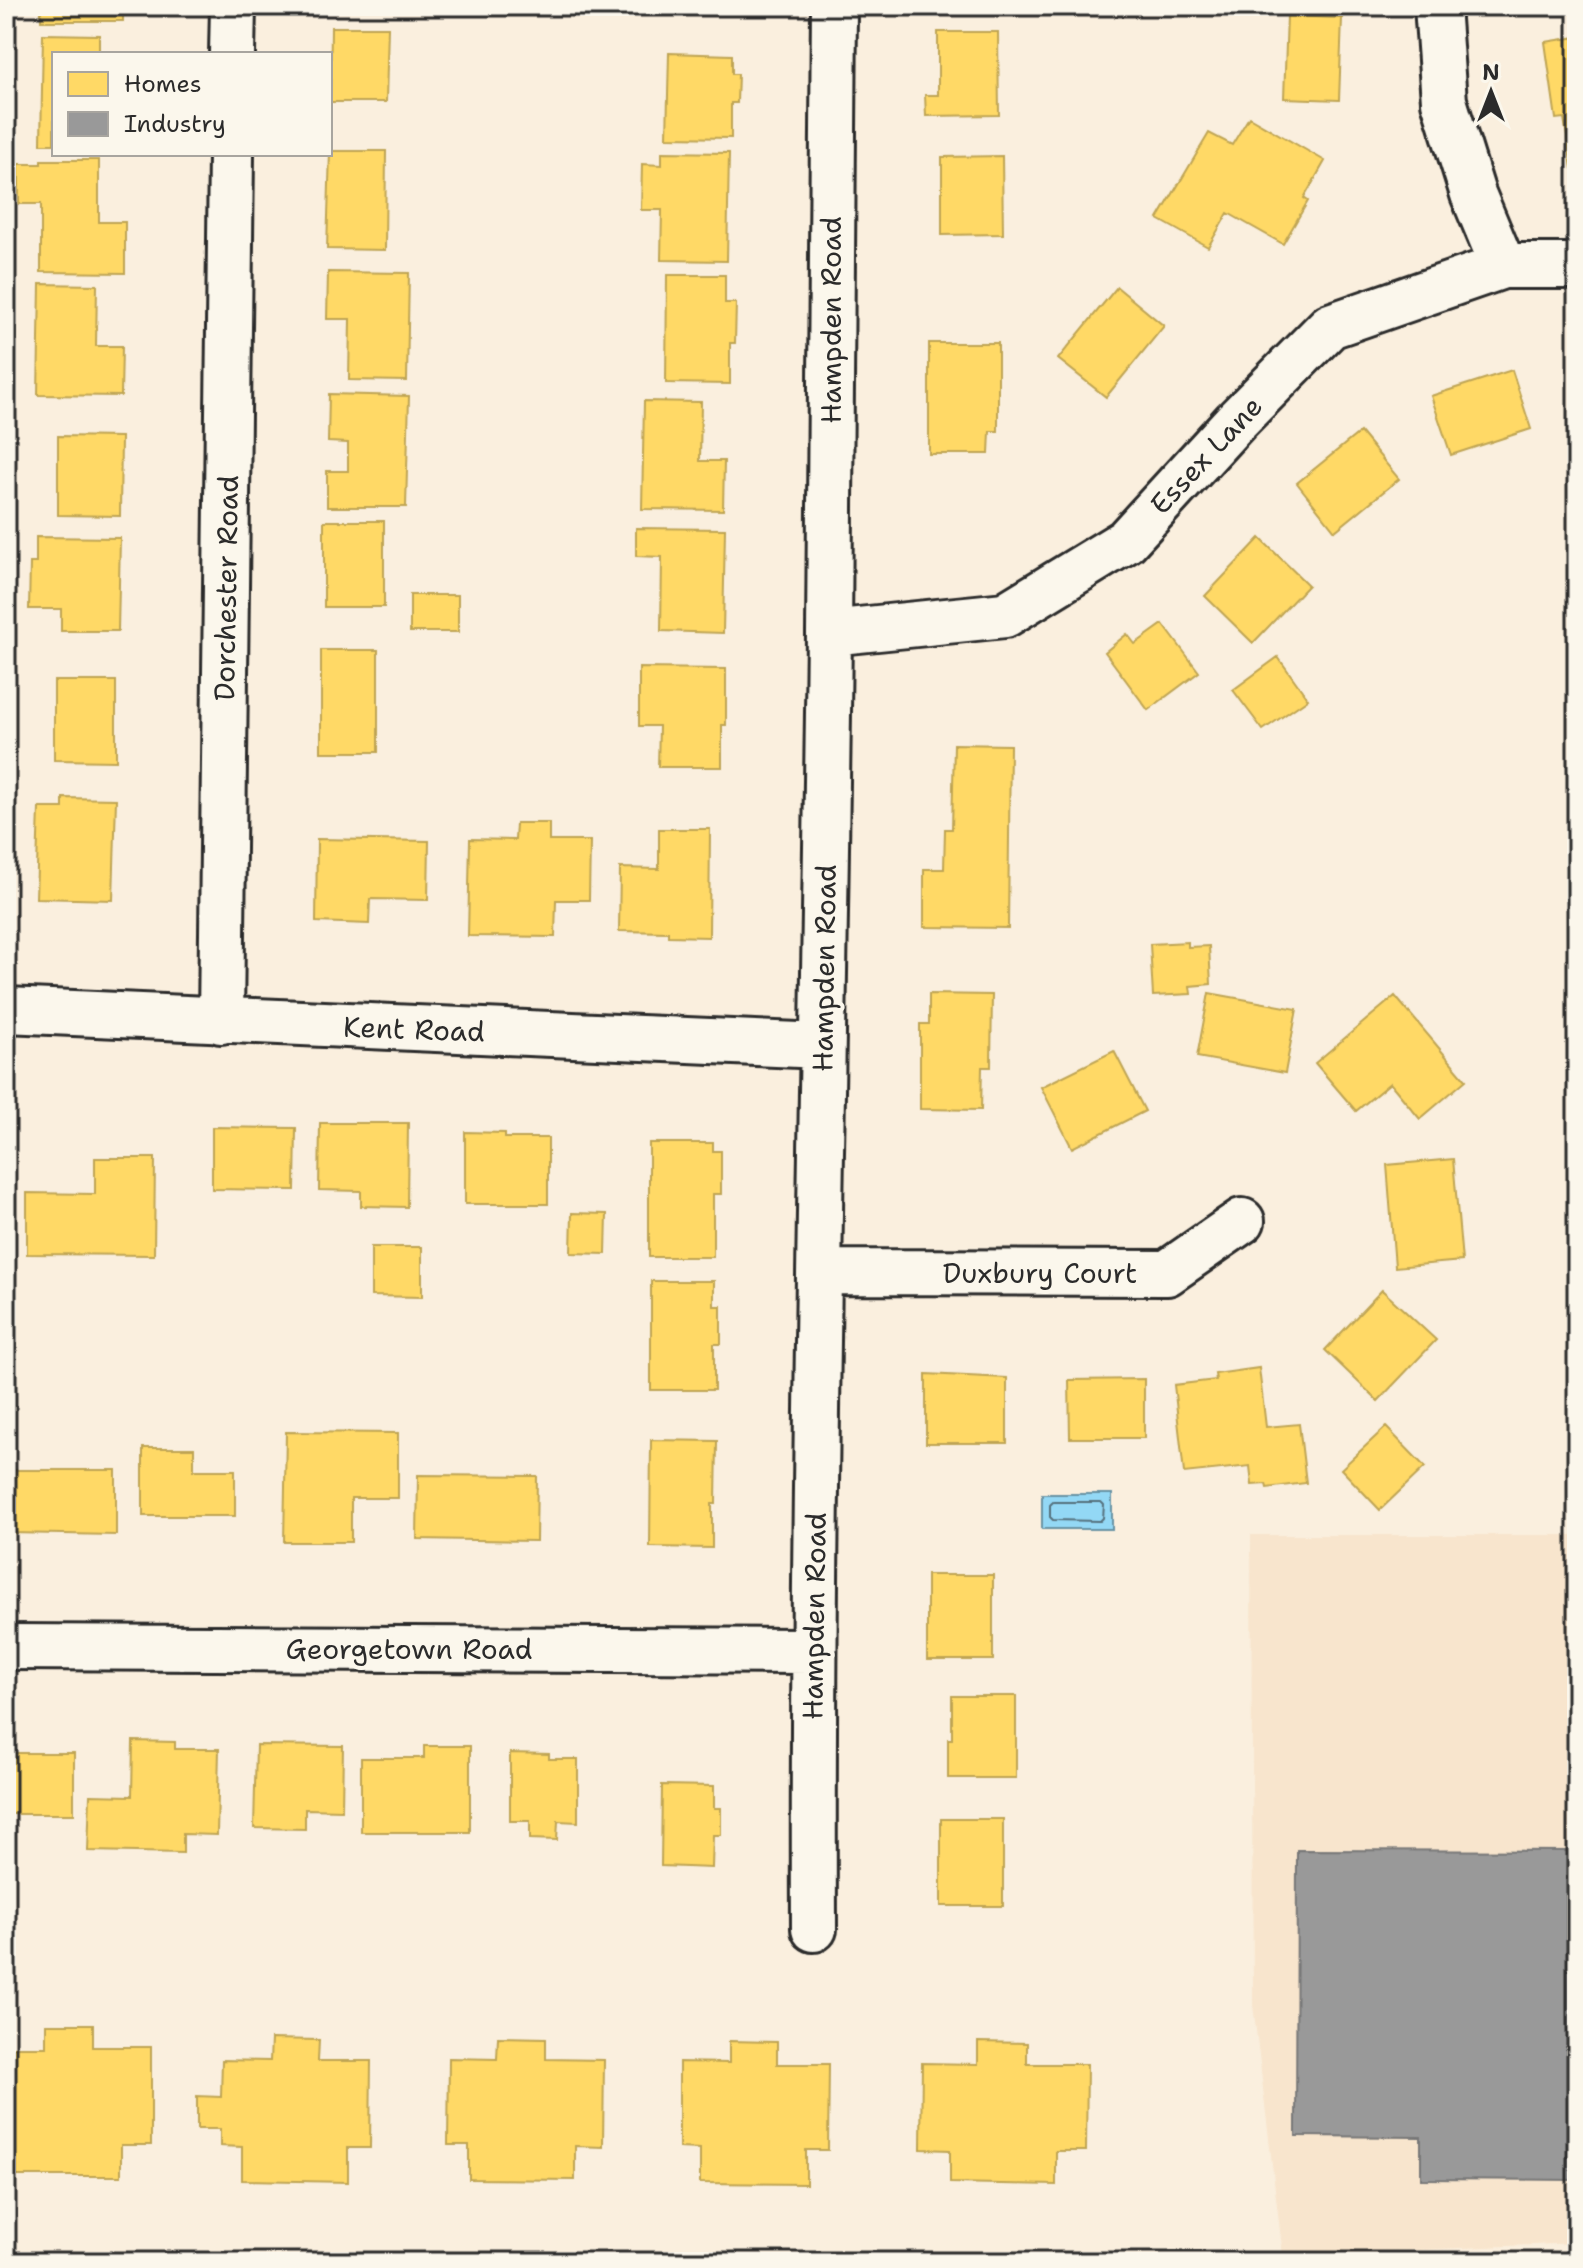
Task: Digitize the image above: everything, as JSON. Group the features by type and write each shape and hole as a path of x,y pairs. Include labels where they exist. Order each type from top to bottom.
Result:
{"street":[{"path":"232,52 233,6"},
{"name":"Hampden Road","path":"814,1929 812,1651 821,1272 834,6"},
{"path":"1437,6 1444,101 1473,194 1503,266"},
{"name":"Dorchester Road","path":"221,1021 231,156"},
{"name":"Essex Lane","path":"829,633 1005,615 1126,541 1236,421 1330,326 1503,266 1577,266"},
{"name":"Kent Road","path":"6,1010 822,1046"},
{"name":"Duxbury Court","path":"821,1272 1167,1273 1242,1221"},
{"name":"Georgetown Road","path":"6,1647 812,1651"}],"shaded area":[{"path":"1251,1535 1577,1535 1577,2243 1283,2256 1253,2005"}],"water":[{"path":"1042,1494 1112,1494 1112,1529 1042,1529"}],"building: Homes":[{"path":"41,6 123,6 123,21 41,21"},
{"path":"667,6 732,6 732,12 667,11"},
{"path":"1287,16 1342,18 1339,100 1284,98"},
{"path":"331,27 388,27 386,102 332,102"},
{"path":"938,32 998,32 999,115 926,116 925,95 938,95"},
{"path":"43,34 99,35 99,52 52,52 52,144 41,144"},
{"path":"1577,37 1577,167 1572,168 1564,118 1556,119 1545,42"},
{"path":"669,53 732,55 732,74 738,74 737,103 731,103 731,138 667,137"},
{"path":"1249,117 1325,161 1304,198 1308,201 1283,244 1228,213 1208,247 1158,219 1209,133 1232,145"},
{"path":"332,151 386,151 385,250 327,249"},
{"path":"662,152 729,153 727,261 661,260 662,210 641,210 642,164 662,165"},
{"path":"1002,156 1003,234 942,235 942,157"},
{"path":"41,160 99,160 99,222 125,222 125,273 41,272 41,204 19,204 19,164 41,164"},
{"path":"328,272 409,273 407,381 349,380 350,319 327,319"},
{"path":"667,275 725,275 725,303 736,303 735,343 730,343 730,384 666,383"},
{"path":"40,284 97,285 96,346 122,346 121,396 38,395"},
{"path":"1117,287 1164,326 1106,397 1058,359"},
{"path":"929,343 998,343 998,431 990,431 989,454 929,454"},
{"path":"1572,365 1577,365 1577,454 1573,454"},
{"path":"1512,370 1531,429 1451,455 1431,396"},
{"path":"329,394 409,396 406,507 327,507 327,471 348,471 348,443 328,442"},
{"path":"644,401 701,402 700,461 724,461 723,510 642,509"},
{"path":"1360,432 1399,479 1335,531 1297,483"},
{"path":"58,436 121,437 120,516 58,515"},
{"path":"324,521 384,521 384,607 324,607"},
{"path":"636,528 725,529 723,633 661,631 662,557 636,556"},
{"path":"36,537 120,538 118,631 61,631 61,609 29,609 30,563 36,563"},
{"path":"1260,538 1308,585 1253,643 1205,596"},
{"path":"410,595 458,595 458,632 410,632"},
{"path":"1163,624 1199,672 1148,710 1105,652 1127,634 1135,644"},
{"path":"321,650 378,650 378,752 321,752"},
{"path":"1278,657 1308,699 1263,730 1233,690"},
{"path":"639,668 726,669 722,767 658,767 659,726 639,726"},
{"path":"54,681 116,681 116,761 54,760"},
{"path":"954,744 1010,745 1008,928 924,927 924,869 944,869 945,829 952,829"},
{"path":"63,798 116,799 113,900 36,898 39,808 63,808"},
{"path":"516,823 549,823 549,841 590,841 589,900 556,900 555,937 468,936 470,839 515,840"},
{"path":"659,829 710,829 709,937 619,931 620,868 659,869"},
{"path":"317,839 429,841 428,900 370,899 369,924 316,922"},
{"path":"1188,942 1188,947 1209,946 1211,984 1190,986 1191,994 1153,996 1150,944"},
{"path":"1209,993 1297,1009 1285,1073 1197,1057"},
{"path":"929,994 992,995 991,1067 982,1067 981,1110 920,1109 920,1024 929,1024"},
{"path":"1395,996 1466,1080 1420,1119 1390,1083 1356,1111 1315,1063"},
{"path":"1114,1051 1145,1111 1072,1148 1041,1087"},
{"path":"320,1123 408,1123 407,1207 361,1206 361,1191 319,1190"},
{"path":"212,1127 296,1128 295,1190 212,1189"},
{"path":"465,1132 505,1133 505,1138 548,1138 548,1204 465,1204"},
{"path":"649,1143 713,1143 713,1151 721,1151 721,1194 713,1194 713,1257 649,1257"},
{"path":"95,1158 155,1158 154,1255 27,1254 27,1193 95,1194"},
{"path":"1453,1159 1462,1261 1395,1267 1387,1165"},
{"path":"572,1213 607,1214 606,1254 571,1253"},
{"path":"371,1247 422,1247 422,1297 371,1296"},
{"path":"651,1281 714,1281 714,1306 721,1306 721,1344 714,1344 714,1390 651,1390"},
{"path":"1382,1290 1436,1340 1378,1401 1325,1350"},
{"path":"1259,1368 1266,1427 1299,1424 1306,1483 1267,1488 1266,1484 1252,1485 1250,1466 1184,1473 1174,1385 1216,1380 1215,1374"},
{"path":"926,1374 1007,1378 1007,1443 926,1443"},
{"path":"1144,1379 1144,1438 1070,1438 1069,1380"},
{"path":"1386,1427 1425,1467 1380,1510 1341,1469"},
{"path":"286,1432 398,1433 398,1498 351,1498 351,1542 284,1542"},
{"path":"651,1440 717,1441 712,1548 650,1547"},
{"path":"143,1448 194,1448 194,1470 235,1470 235,1516 143,1516"},
{"path":"10,1470 116,1470 116,1535 9,1533"},
{"path":"418,1475 537,1476 536,1541 417,1539"},
{"path":"927,1575 993,1575 993,1660 927,1660"},
{"path":"952,1696 1016,1696 1016,1778 948,1778"},
{"path":"133,1741 175,1742 175,1749 219,1749 217,1835 183,1834 183,1853 88,1851 90,1795 132,1796"},
{"path":"256,1745 343,1746 342,1810 305,1809 305,1829 254,1828"},
{"path":"424,1746 470,1746 470,1832 361,1832 361,1758 424,1758"},
{"path":"6,1753 74,1753 74,1814 6,1814"},
{"path":"510,1753 549,1754 549,1759 578,1759 578,1822 558,1821 557,1840 530,1839 530,1821 510,1821"},
{"path":"662,1785 714,1786 714,1808 721,1808 721,1835 713,1835 712,1868 661,1866"},
{"path":"941,1819 1003,1819 1003,1906 941,1906"},
{"path":"46,2024 93,2024 93,2047 151,2047 151,2145 121,2145 121,2176 15,2176 15,2145 6,2145 6,2047 46,2047"},
{"path":"498,2037 546,2038 546,2059 604,2060 603,2147 575,2146 575,2180 469,2179 469,2145 448,2145 449,2058 497,2059"},
{"path":"271,2039 319,2040 318,2061 371,2061 370,2148 348,2148 348,2182 242,2180 242,2147 220,2146 220,2129 197,2129 197,2096 221,2097 222,2060 270,2061"},
{"path":"729,2041 777,2042 777,2064 829,2064 828,2150 806,2150 806,2184 700,2183 700,2149 679,2148 679,2062 729,2063"},
{"path":"978,2042 1027,2043 1027,2064 1087,2064 1086,2151 1056,2151 1056,2185 950,2183 950,2150 921,2149 922,2063 978,2064"}],"building: Industry":[{"path":"1297,1850 1577,1851 1577,2180 1421,2179 1421,2137 1296,2136"}]}
